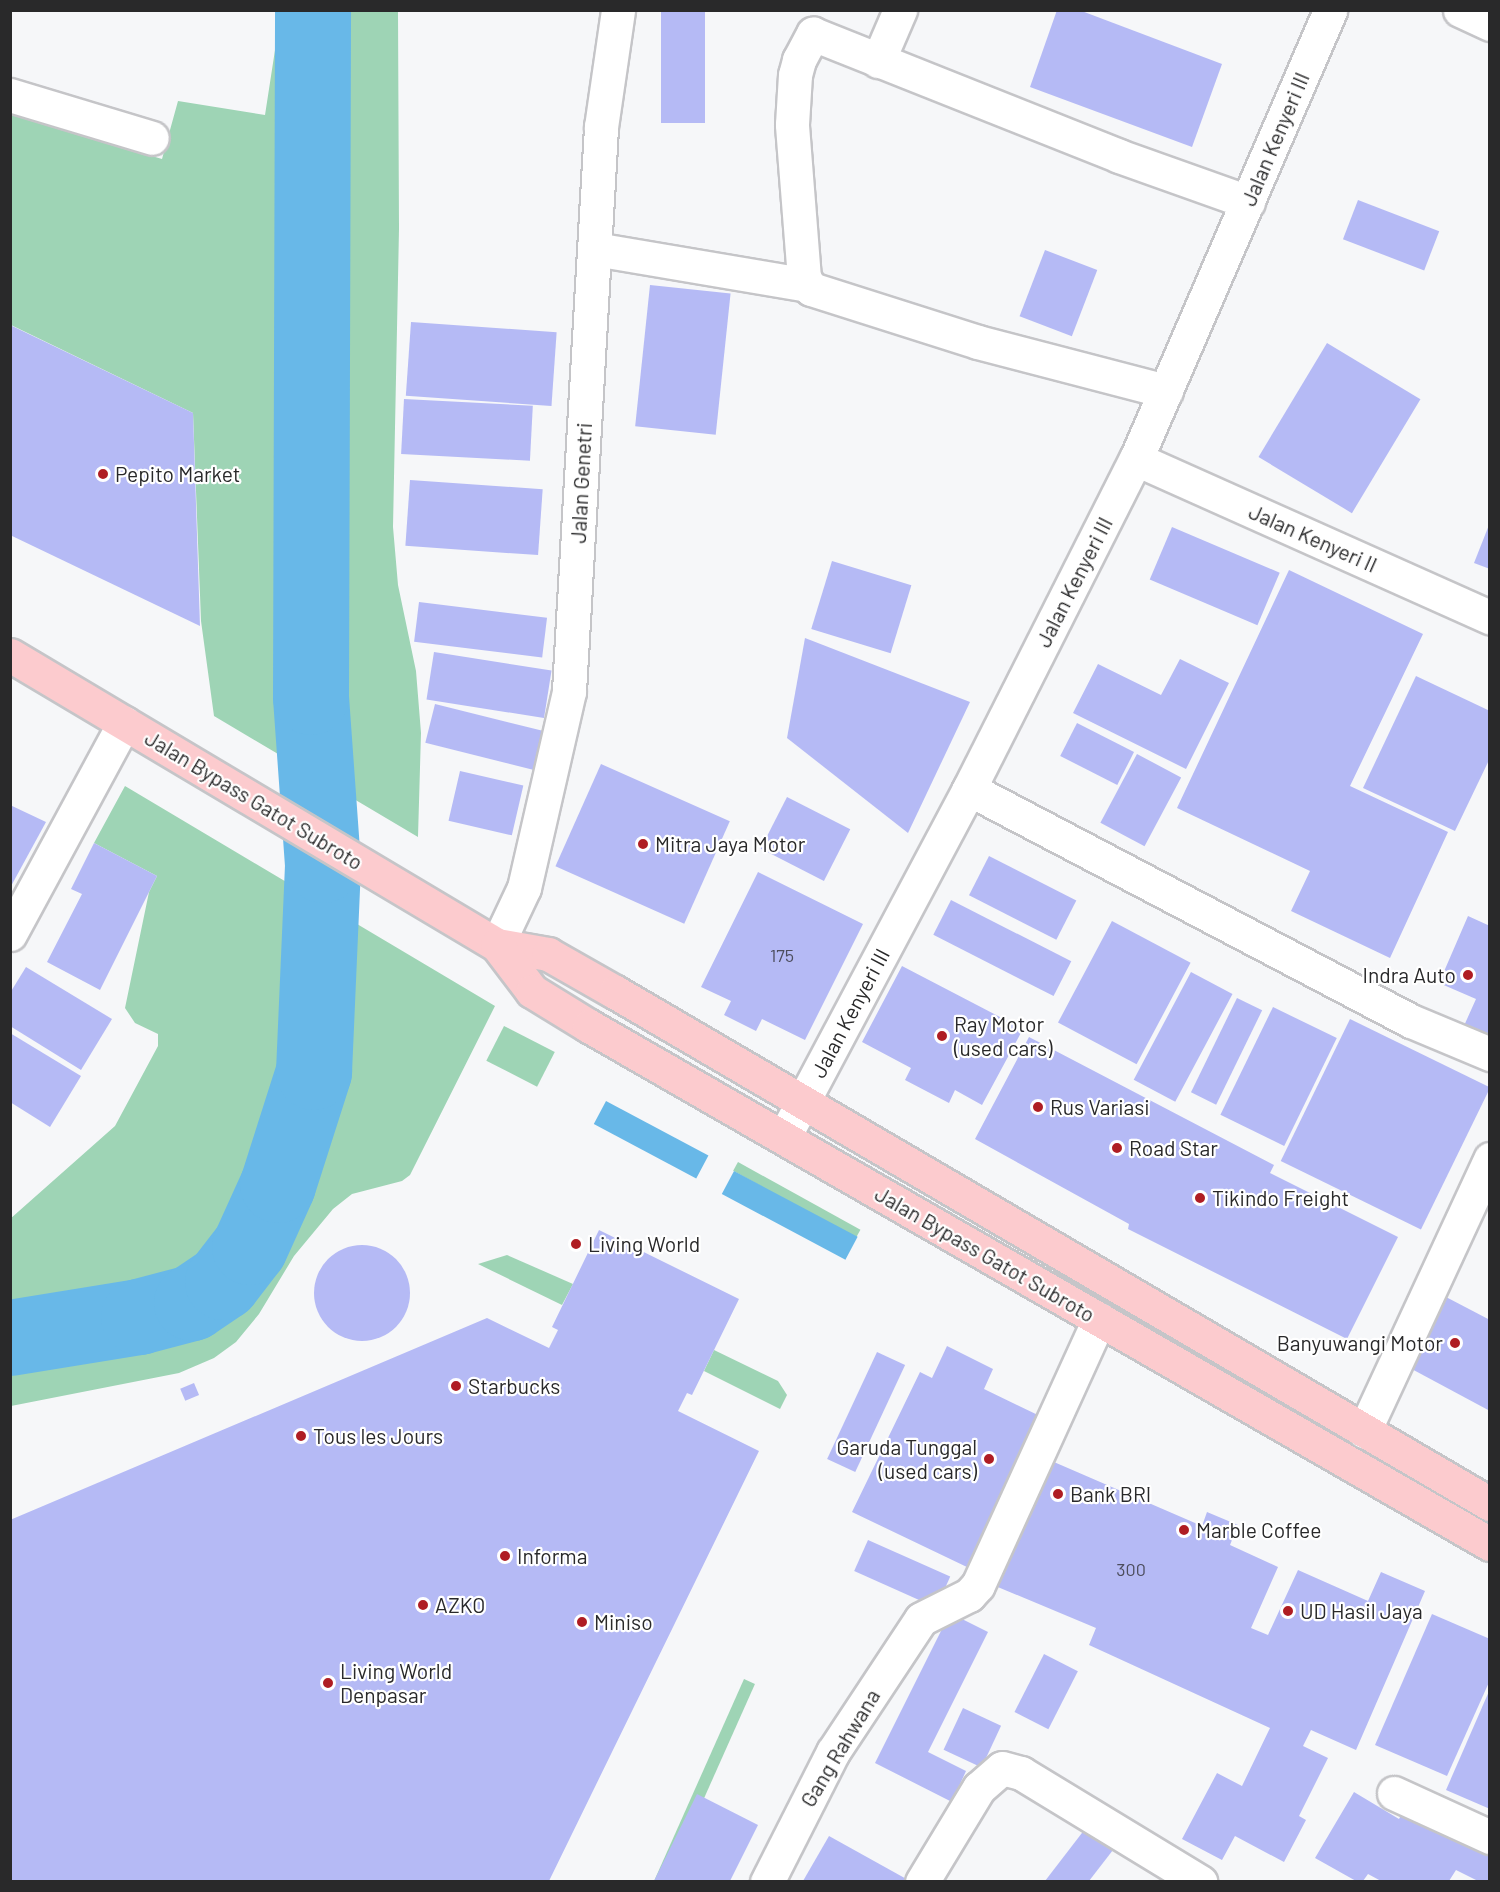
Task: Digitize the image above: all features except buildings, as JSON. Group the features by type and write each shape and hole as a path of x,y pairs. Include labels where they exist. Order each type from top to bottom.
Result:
{"highway":[{"name":"Jalan Bypass Gatot Subroto","path":"10,655 497,945 548,954 1490,1504"},
{"name":"Jalan Bypass Gatot Subroto","path":"497,945 532,991 1490,1544"}],"street":[{"name":"Jalan Genetri","path":"497,945 524,888 569,691 601,127 618,10"},
{"path":"878,61 900,10"},
{"name":"Jalan Kenyeri III","path":"784,1137 969,789 1136,459 1330,10"},
{"path":"1460,10 1490,24"},
{"path":"808,285 804,278 792,124 795,75 813,34 1119,156 1248,202"},
{"path":"10,95 152,138"},
{"path":"595,249 808,285 889,316 1166,391"},
{"name":"Jalan Kenyeri II","path":"1136,459 1490,617"},
{"path":"10,934 124,723"},
{"path":"969,789 1411,1021 1490,1054"},
{"path":"1365,1431 1490,1159"},
{"name":"Gang Rahwana","path":"767,1881 833,1752 921,1619 969,1595 978,1585 1099,1319"},
{"path":"922,1881 979,1788 992,1773 1002,1768 1021,1773 1179,1876"},
{"path":"1394,1793 1490,1837"}],"green space":[{"path":"281,11 398,11 399,229 393,527 398,585 416,671 421,733 418,837 214,716 201,621 193,413 11,325 10,114 162,159 178,101 265,115"},
{"path":"125,786 495,1006 410,1175 402,1181 352,1194 333,1209 294,1256 259,1314 236,1342 214,1358 179,1373 11,1406 10,1219 115,1126 158,1046 158,1034 135,1023 125,1008 149,892 157,876 94,843"},
{"path":"504,1026 555,1052 537,1087 486,1061"},
{"path":"738,1162 860,1230 856,1239 733,1171"},
{"path":"507,1255 573,1284 562,1305 478,1264"},
{"path":"714,1350 778,1381 787,1395 780,1409 704,1371"},
{"path":"744,1679 755,1684 667,1882 654,1882"}],"water":[{"path":"606,1101 708,1155 696,1178 594,1124"},
{"path":"734,1171 858,1237 845,1260 722,1194"}],"waterway":[{"path":"10,1338 139,1317 192,1303 223,1282 250,1247 278,1185 314,1072 323,865 311,697 313,10"}],"place":[{"name":"Pepito Market","path":"103,474"},
{"name":"Mitra Jaya Motor","path":"643,844"},
{"name":"Indra Auto","path":"1468,975"},
{"name":"Ray Motor (used cars)","path":"942,1036"},
{"name":"Rus Variasi","path":"1038,1107"},
{"name":"Road Star","path":"1117,1148"},
{"name":"Tikindo Freight","path":"1200,1198"},
{"name":"Living World","path":"576,1244"},
{"name":"Banyuwangi Motor","path":"1455,1343"},
{"name":"Starbucks","path":"456,1386"},
{"name":"Tous les Jours","path":"301,1436"},
{"name":"Garuda Tunggal (used cars)","path":"989,1459"},
{"name":"Bank BRI","path":"1058,1494"},
{"name":"Marble Coffee","path":"1184,1530"},
{"name":"Informa","path":"505,1556"},
{"name":"AZKO","path":"423,1605"},
{"name":"UD Hasil Jaya","path":"1288,1611"},
{"name":"Miniso","path":"582,1622"},
{"name":"Living World Denpasar","path":"328,1683"}]}
